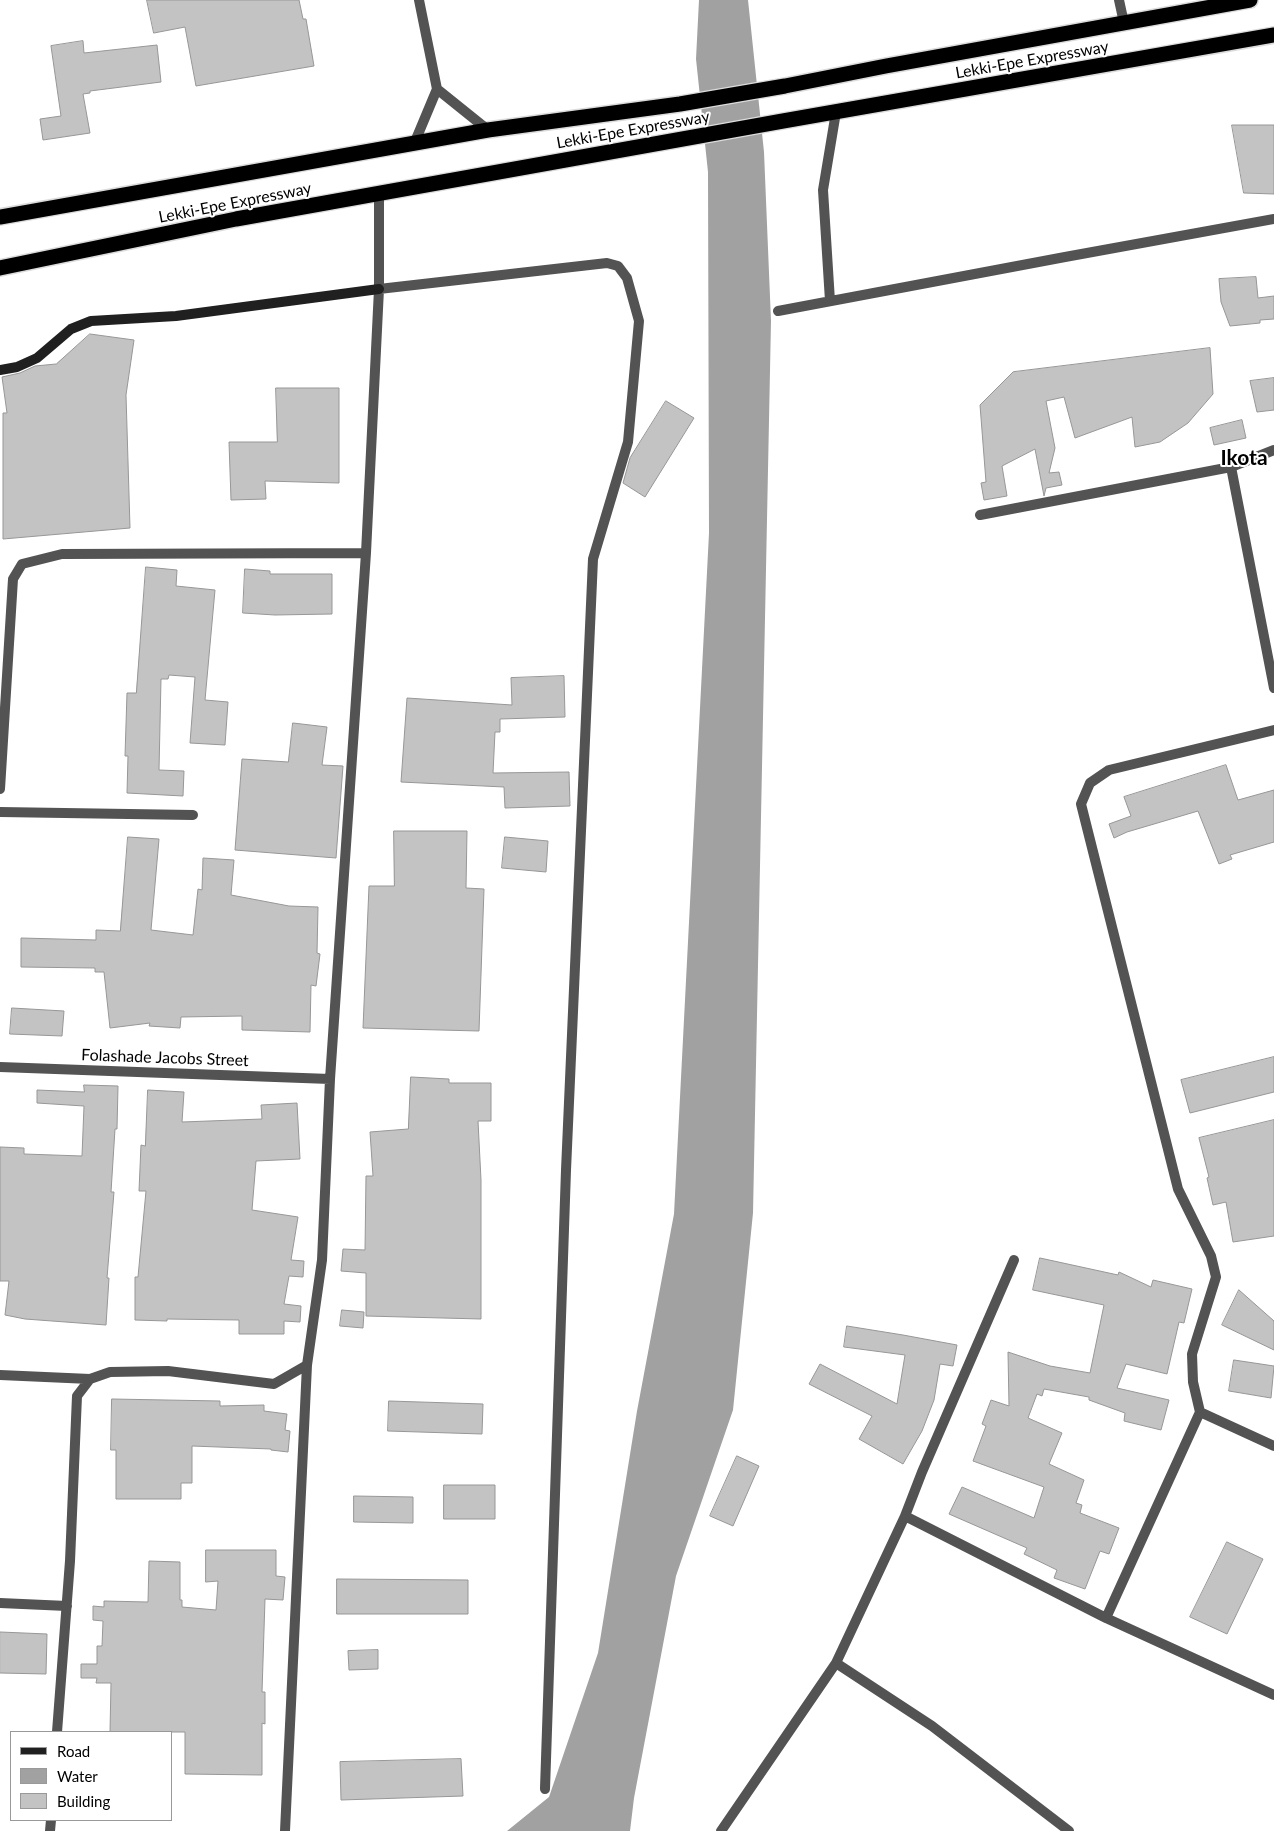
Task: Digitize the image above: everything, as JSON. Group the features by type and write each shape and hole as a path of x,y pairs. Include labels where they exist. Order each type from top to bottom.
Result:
{"highway":[{"name":"Lekki-Epe Expressway","path":"0,217 488,130 680,104 786,86 1250,0"},
{"name":"Lekki-Epe Expressway","path":"0,268 236,220 1274,35"}],"street":[{"path":"414,144 437,89 419,0"},
{"path":"1119,0 1124,23"},
{"path":"437,89 488,130"},
{"path":"830,301 823,190 836,112"},
{"path":"285,1831 307,1365 322,1260 330,1079 366,552 379,289 379,195"},
{"path":"778,311 1274,219"},
{"path":"0,370 17,367 37,358 71,329 91,321 176,316 379,289 607,263 618,266 627,278 639,321 628,442 593,559 566,1170 545,1789"},
{"path":"980,515 1230,467 1274,450"},
{"path":"1230,467 1274,688"},
{"path":"0,789 13,579 22,564 62,554 366,552"},
{"path":"1106,1618 1200,1412 1193,1382 1192,1354 1216,1278 1212,1256 1178,1189 1081,804 1090,783 1109,770 1274,730"},
{"path":"0,812 192,815"},
{"name":"Folashade Jacobs Street","path":"0,1067 330,1079"},
{"path":"721,1831 836,1663 904,1516 1014,1260"},
{"path":"0,1375 90,1379 110,1372 168,1371 274,1384 307,1365"},
{"path":"57,1731 70,1561 77,1396 90,1379"},
{"path":"1200,1412 1274,1446"},
{"path":"904,1516 1106,1618 1274,1695"},
{"path":"0,1603 67,1606"},
{"path":"836,1663 932,1726 1070,1831"}],"water":[{"path":"699,0 748,0 764,152 771,321 753,1213 733,1410 676,1576 634,1798 630,1831 507,1831 549,1797 598,1653 637,1411 674,1214 709,533 708,172 696,59"}],"building":[{"path":"147,0 299,0 303,19 306,19 314,66 196,86 185,27 154,33"},
{"path":"83,41 84,53 157,45 161,82 90,91 90,93 83,94 90,133 43,140 40,119 61,116 51,46"},
{"path":"1232,125 1274,125 1274,194 1244,193"},
{"path":"1256,277 1258,298 1274,296 1274,319 1260,320 1260,323 1230,326 1221,302 1219,279"},
{"path":"90,334 134,340 126,395 130,528 3,539 3,413 7,413 2,377 20,373 35,366 56,364"},
{"path":"1210,348 1213,394 1188,423 1160,442 1135,447 1132,417 1075,438 1064,397 1046,401 1055,448 1049,473 1059,472 1062,485 1046,488 1044,496 1035,449 1002,466 1007,496 984,500 981,483 986,482 980,405 1013,372"},
{"path":"1274,378 1274,410 1257,412 1250,381"},
{"path":"276,388 339,388 339,483 265,481 266,499 231,500 229,442 277,442"},
{"path":"666,401 694,418 645,497 623,483 630,458"},
{"path":"1242,420 1246,438 1214,445 1210,428"},
{"path":"146,567 177,570 176,586 215,590 205,700 228,702 225,745 190,743 195,677 169,675 168,679 161,679 159,770 184,771 183,796 127,793 128,756 125,756 127,693 136,693"},
{"path":"245,569 270,571 270,574 332,574 332,614 275,615 243,613"},
{"path":"564,676 565,717 500,719 500,732 495,732 493,773 569,772 570,806 505,808 504,787 401,782 407,698 512,705 511,678"},
{"path":"293,723 327,727 322,765 343,766 336,858 235,850 242,759 288,762"},
{"path":"1226,765 1238,800 1274,790 1274,842 1230,855 1232,859 1219,864 1198,811 1127,832 1114,838 1109,824 1131,816 1124,797"},
{"path":"394,831 467,831 466,888 484,889 479,1031 363,1028 369,886 394,886"},
{"path":"128,837 159,839 151,930 193,935 198,889 202,890 203,858 234,860 231,895 289,906 318,907 317,953 320,954 316,986 311,985 310,1032 242,1030 242,1016 181,1017 180,1028 149,1026 150,1023 110,1028 104,972 95,972 95,968 21,967 21,938 96,940 96,930 120,931"},
{"path":"505,837 548,841 546,872 502,868"},
{"path":"12,1008 64,1011 62,1036 10,1034"},
{"path":"1274,1057 1274,1092 1190,1113 1181,1080"},
{"path":"411,1077 449,1079 449,1083 491,1083 491,1121 478,1121 481,1180 481,1319 366,1316 366,1273 341,1271 343,1249 365,1250 366,1176 373,1176 370,1132 408,1129"},
{"path":"84,1085 118,1086 117,1129 115,1129 111,1192 114,1192 107,1278 109,1278 106,1325 25,1319 5,1315 9,1281 0,1281 0,1147 24,1148 24,1154 82,1156 84,1106 37,1103 37,1090 84,1092"},
{"path":"148,1090 184,1092 182,1122 262,1119 261,1105 297,1103 300,1159 256,1161 252,1210 298,1217 291,1260 304,1261 303,1277 289,1276 284,1304 301,1306 300,1322 284,1321 284,1334 239,1334 239,1320 135,1320 135,1277 138,1277 146,1191 139,1191 141,1145 145,1146"},
{"path":"1274,1120 1274,1236 1233,1242 1226,1202 1213,1205 1207,1178 1209,1177 1199,1138"},
{"path":"1040,1258 1118,1275 1119,1272 1151,1287 1153,1280 1192,1289 1184,1323 1179,1322 1167,1374 1126,1364 1117,1388 1169,1400 1161,1430 1124,1421 1125,1413 1089,1400 1089,1397 1044,1389 1042,1396 1037,1394 1028,1418 1062,1433 1049,1464 1084,1480 1076,1503 1082,1505 1080,1513 1119,1528 1109,1554 1100,1551 1085,1589 1054,1578 1057,1570 1024,1554 1027,1548 949,1514 962,1487 1034,1518 1044,1487 973,1461 986,1426 982,1424 991,1400 1009,1406 1008,1352 1050,1366 1090,1373 1104,1305 1033,1290"},
{"path":"1239,1290 1274,1321 1274,1350 1222,1325"},
{"path":"342,1310 364,1312 363,1328 340,1326"},
{"path":"847,1326 957,1345 953,1366 940,1364 934,1400 922,1431 903,1464 859,1439 872,1416 809,1384 820,1364 897,1404 905,1355 844,1347"},
{"path":"1234,1360 1274,1366 1271,1398 1229,1391"},
{"path":"112,1399 220,1401 220,1406 264,1405 264,1411 287,1414 285,1430 290,1431 288,1452 271,1449 192,1446 192,1483 181,1483 181,1499 116,1499 116,1450 111,1450"},
{"path":"389,1401 483,1404 482,1434 388,1431"},
{"path":"737,1456 759,1466 733,1526 710,1516"},
{"path":"444,1485 495,1485 495,1519 444,1519"},
{"path":"354,1496 413,1497 413,1523 354,1522"},
{"path":"1227,1542 1263,1559 1227,1634 1190,1617"},
{"path":"206,1550 276,1550 276,1576 285,1577 283,1600 265,1599 262,1692 265,1692 265,1724 262,1723 262,1775 185,1774 185,1732 110,1731 111,1683 96,1683 97,1678 81,1678 81,1664 97,1664 97,1646 102,1646 103,1621 93,1620 93,1606 104,1607 104,1601 148,1602 149,1561 180,1562 180,1600 182,1600 182,1607 216,1610 218,1581 206,1582"},
{"path":"337,1579 468,1580 468,1614 337,1614"},
{"path":"0,1632 47,1634 46,1674 0,1673"},
{"path":"378,1650 378,1669 349,1670 348,1651"},
{"path":"461,1759 463,1796 341,1800 340,1762"}],"district":[{"name":"Ikota","path":"1244,458"}]}
